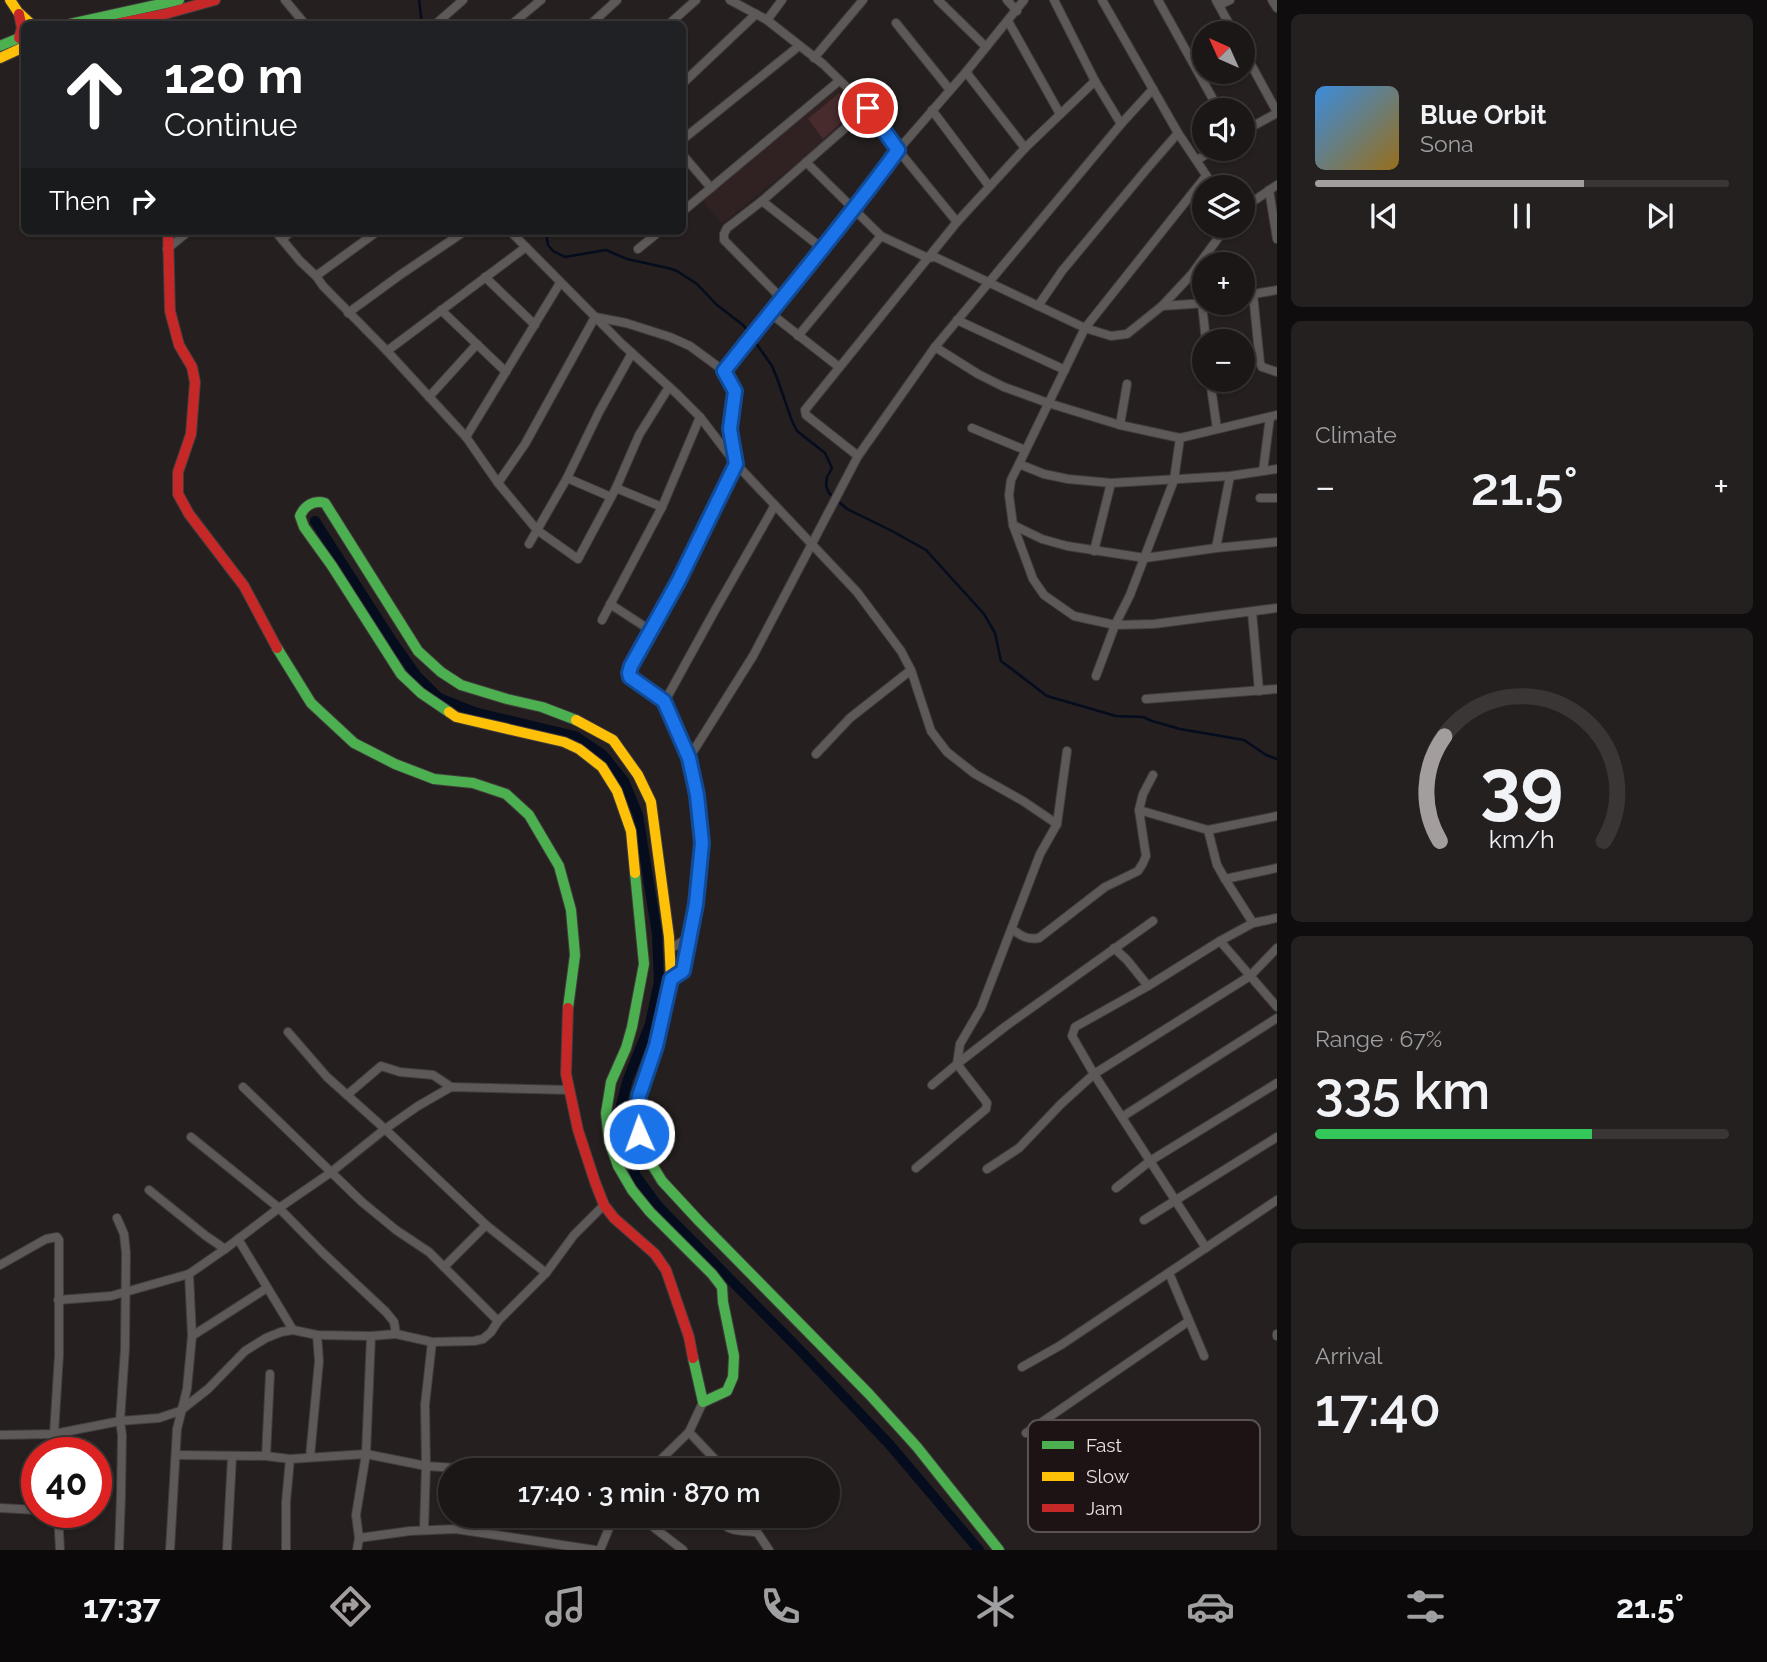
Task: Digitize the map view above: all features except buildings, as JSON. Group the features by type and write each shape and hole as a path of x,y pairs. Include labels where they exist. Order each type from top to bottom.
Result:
{"street":[{"path":"10,0 28,21"},
{"path":"83,21 179,0"},
{"path":"143,21 215,0"},
{"path":"285,0 302,21"},
{"path":"439,21 463,0"},
{"path":"516,21 541,0"},
{"path":"595,21 617,0"},
{"path":"672,21 696,0"},
{"path":"730,0 767,20 814,58 868,108 898,150 957,222"},
{"path":"767,20 782,0"},
{"path":"814,58 863,0"},
{"path":"938,0 986,47"},
{"path":"1007,0 1017,11"},
{"path":"724,371 855,209 898,150 1024,0"},
{"path":"1054,0 1095,81 1121,124"},
{"path":"1102,0 1192,153"},
{"path":"1158,0 1212,98"},
{"path":"1228,21 1218,3 1230,0"},
{"path":"1272,0 1277,8"},
{"path":"18,12 21,24"},
{"path":"686,80 756,14"},
{"path":"1008,21 1060,114"},
{"path":"896,23 950,90"},
{"path":"0,46 21,41"},
{"path":"0,58 21,42"},
{"path":"686,137 799,46"},
{"path":"966,72 1025,148"},
{"path":"1255,72 1277,113 1255,125"},
{"path":"686,209 839,81"},
{"path":"858,456 805,410 957,222 1025,148 1095,81"},
{"path":"689,758 753,656 858,456 935,347 1153,89"},
{"path":"781,299 724,240 724,234 727,228 762,201 868,108"},
{"path":"932,110 989,186"},
{"path":"1038,306 1062,271 1178,133"},
{"path":"686,159 711,188"},
{"path":"806,162 881,236 928,258 935,257 1085,328 1111,336 1127,334 1162,306 1191,275 1218,238"},
{"path":"1255,200 1273,188 1277,239"},
{"path":"1192,194 1085,328 1011,480 1009,495 1013,525 1033,579 1044,595 1074,616 1115,625 1154,624 1277,608"},
{"path":"762,201 823,249"},
{"path":"168,235 170,311 179,345 192,367 195,382 191,434 178,472 178,495 189,514 244,586 281,656 311,703 355,743 395,764 434,779 473,783 506,794 529,815 559,866 571,910 575,955 568,1012 566,1074 578,1130 604,1205 614,1218 655,1254 666,1270 689,1337 703,1402 689,1432 662,1458"},
{"path":"167,249 184,235"},
{"path":"278,235 348,313 466,437 498,484 537,530 578,559 616,488 639,435 669,387"},
{"path":"282,239 287,235"},
{"path":"316,276 372,235"},
{"path":"348,313 459,235"},
{"path":"514,235 700,417 736,464 857,592 901,651 911,670 931,731 947,752 975,774 1023,800 1057,824"},
{"path":"638,249 655,235"},
{"path":"798,336 881,236"},
{"path":"387,351 526,247"},
{"path":"485,277 535,326"},
{"path":"466,437 561,283"},
{"path":"1255,294 1277,290"},
{"path":"1162,306 1192,304"},
{"path":"441,310 506,372"},
{"path":"770,313 839,367"},
{"path":"1255,314 1260,363 1262,367 1277,372"},
{"path":"595,317 626,323 690,346 724,371 735,391 730,429 736,464 629,673 630,677 664,701 689,758 697,795 702,843 696,904 683,971 671,979"},
{"path":"498,484 526,444 595,317"},
{"path":"957,320 1065,370"},
{"path":"429,397 477,344"},
{"path":"935,347 1004,387 1120,425 1180,438 1274,416 1263,471"},
{"path":"529,544 567,478 598,412 632,353"},
{"path":"1120,425 1127,384"},
{"path":"1212,392 1217,429"},
{"path":"602,620 662,507 700,417"},
{"path":"972,428 1025,450"},
{"path":"1096,676 1174,481 1180,438"},
{"path":"1019,464 1044,474 1111,483 1174,481 1277,469"},
{"path":"1216,548 1230,476"},
{"path":"567,478 611,497"},
{"path":"1094,551 1111,483"},
{"path":"616,488 662,507"},
{"path":"1259,498 1277,498"},
{"path":"703,1402 727,1391 733,1377 734,1356 722,1287 638,1199 622,1177 608,1140 606,1113 611,1082 626,1047 644,964 631,831 617,791 602,767 565,742 456,717 421,693 401,674 304,527 301,511 315,501 325,503 418,651 441,672 460,685 573,718 613,740 638,775 652,802 670,949 671,979 656,1046 639,1096 636,1117 643,1150 662,1181 917,1447 999,1550"},
{"path":"664,701 775,505"},
{"path":"1013,525 1042,539 1094,551 1145,558 1277,542"},
{"path":"610,604 650,630"},
{"path":"1252,612 1259,691"},
{"path":"816,754 850,718 911,670"},
{"path":"1146,699 1277,689"},
{"path":"916,1168 986,1109 987,1103 957,1064 960,1044 981,1008 1040,854 1057,824 1068,751"},
{"path":"1012,929 1030,940 1039,938 1105,887 1138,871 1146,856 1139,810 1143,794 1153,775"},
{"path":"1139,810 1208,830 1277,816"},
{"path":"1208,830 1217,864 1253,923"},
{"path":"1225,879 1277,868"},
{"path":"1206,1248 1072,1036 1075,1027 1148,986 1220,940 1253,923 1276,920"},
{"path":"932,1085 1006,1026 1153,921"},
{"path":"670,949 691,936"},
{"path":"1220,940 1277,1007"},
{"path":"1114,948 1148,986"},
{"path":"988,1169 1019,1148 1094,1074 1250,976 1277,948"},
{"path":"1122,1117 1277,1018"},
{"path":"288,1032 327,1077 486,1225 546,1273"},
{"path":"347,1095 381,1066 401,1072 433,1075 451,1087"},
{"path":"1116,1188 1150,1161 1277,1083"},
{"path":"243,1087 330,1173 396,1230 429,1252 498,1321"},
{"path":"58,1300 111,1296 189,1274 330,1173 385,1129 451,1087 570,1090"},
{"path":"191,1137 279,1208 386,1312 394,1322 396,1334"},
{"path":"1144,1220 1277,1137"},
{"path":"149,1190 225,1249"},
{"path":"1022,1367 1061,1345 1277,1200"},
{"path":"0,1435 54,1434 120,1421 159,1418 180,1411 208,1389 245,1352 281,1332 293,1330 317,1335 371,1336 396,1334 432,1342 483,1339 546,1273 574,1235 604,1205"},
{"path":"117,1218 125,1243 119,1550"},
{"path":"444,1267 486,1225"},
{"path":"0,1265 46,1239 57,1237 60,1246 59,1355 54,1437"},
{"path":"238,1239 293,1330"},
{"path":"1169,1273 1204,1356"},
{"path":"170,1550 177,1429 187,1389 192,1336 189,1274"},
{"path":"192,1336 267,1288"},
{"path":"1045,1420 1189,1321"},
{"path":"310,1457 319,1361 317,1335"},
{"path":"357,1550 359,1538 356,1515 366,1454 371,1336"},
{"path":"424,1530 425,1405 432,1342"},
{"path":"266,1456 270,1374"},
{"path":"689,1432 714,1458"},
{"path":"176,1455 266,1456 290,1459 366,1454 393,1461 438,1467"},
{"path":"227,1550 232,1457"},
{"path":"286,1550 286,1502 290,1459"},
{"path":"0,1508 21,1509"},
{"path":"59,1528 60,1550"},
{"path":"359,1538 424,1530 456,1530 597,1550 608,1528"},
{"path":"655,1528 684,1550"},
{"path":"728,1528 732,1531 757,1532"},
{"path":"755,1528 769,1550"}],"shaded area":[{"path":"840,87 859,110 722,224 702,200"},
{"path":"839,93 854,111 823,139 808,119"}],"waterway":[{"path":"419,0 422,21"},
{"path":"547,235 548,245 553,251 565,257 606,250 627,259 677,271 697,284 750,334"},
{"path":"753,339 772,366 797,431 825,453 832,468 827,477 826,486 829,493 847,509 926,550 984,614 995,633 1001,661 1047,696 1116,716 1143,717 1180,729 1244,740 1277,759"},
{"path":"315,521 392,641 416,675 439,698 474,712 575,736 603,755 624,781 638,815 657,934 659,981 650,1024 628,1079 621,1105 624,1139 636,1176 658,1206 890,1445 979,1550"}],"traffic: fast":[{"path":"84,21 179,0"},
{"path":"0,46 21,37"},
{"path":"449,712 421,693 401,674 304,527 300,516 307,506 317,502 325,503 418,651 441,672 461,685 542,707 576,720"},
{"path":"277,648 311,703 354,743 395,764 434,779 473,783 506,794 529,815 559,866 571,910 575,955 568,1008"},
{"path":"635,873 644,964 632,1027 611,1082 606,1113 609,1141 618,1166 632,1190 722,1287 734,1356 733,1377 727,1391 703,1402 693,1358"},
{"path":"661,1023 639,1096 636,1117 643,1150 662,1181 869,1394 917,1447 999,1550"}],"traffic: slow":[{"path":"10,0 28,21"},
{"path":"0,58 21,48"},
{"path":"449,712 456,717 564,742 579,749 602,767 617,791 631,831 635,873"},
{"path":"576,720 613,740 638,775 651,802 669,937 671,979 661,1023"}],"traffic: jam":[{"path":"131,21 215,0"},
{"path":"19,14 21,23"},
{"path":"19,38 21,31"},
{"path":"168,235 170,311 179,345 192,367 195,382 191,434 178,472 178,494 189,514 244,586 277,648"},
{"path":"568,1008 566,1074 578,1130 595,1182 604,1205 614,1218 655,1254 666,1270 689,1337 693,1358"}],"route":[{"path":"639,1134 636,1117 639,1096 656,1046 671,979 683,971 691,936 702,843 697,795 689,758 664,701 630,677 629,673 679,580 736,464 730,436 735,391 724,371 855,209 898,150 868,108"}]}
